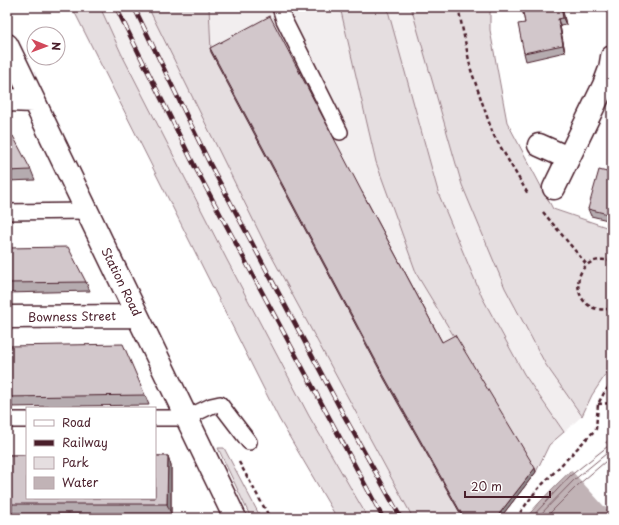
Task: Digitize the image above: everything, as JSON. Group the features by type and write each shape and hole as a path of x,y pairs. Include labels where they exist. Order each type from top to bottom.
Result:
{"street":[{"name":"Station Road","path":"7,44 235,518"},
{"path":"554,188 604,85 610,69 612,57"},
{"path":"7,100 34,100"},
{"path":"539,145 568,158"},
{"name":"Bowness Street","path":"7,317 137,316"}],"lane":[{"path":"280,7 284,20 340,132"},
{"path":"7,212 86,211"},
{"path":"156,418 186,418 211,406 220,404 249,442"},
{"path":"7,420 26,420"}],"path":[{"path":"458,7 471,70 493,134 527,193 532,199"},
{"path":"542,211 587,264"},
{"path":"612,261 603,259 594,260 587,264 578,278 579,294 583,301 589,306 597,309 606,310 612,308"},
{"path":"516,518 536,491 596,429 598,404 612,382"},
{"path":"598,404 612,403"}],"shaded area":[{"path":"100,7 148,7 265,244 413,518 368,518 309,416 227,260 121,53"},
{"path":"209,7 340,7 376,162 457,339 536,472 500,518 463,518 385,380 211,52"},
{"path":"387,7 411,7 462,185 505,288 546,365 582,416 564,432 524,375 482,297 439,195"}],"green space":[{"path":"72,7 100,7 121,53 227,260 309,416 368,518 337,518 279,419"},
{"path":"148,7 209,7 211,52 385,380 463,518 413,518 265,244"},
{"path":"340,7 387,7 439,195 482,297 524,374 564,432 549,445 536,472 417,275 376,162"},
{"path":"411,7 490,7 490,30 507,122 553,209 612,229 612,365 592,395 582,416 546,365 505,288 462,185"},
{"path":"218,448 224,448 261,518 251,518"}],"water":[{"path":"612,438 612,518 526,518 566,475"}],"pier":[{"path":"604,441 612,450 612,515 570,469"}],"building":[{"path":"522,7 561,7 563,18 558,19 563,45 524,53 518,24 525,23"},
{"path":"270,16 442,342 455,335 535,468 496,518 464,518 384,376 210,48"},
{"path":"7,136 13,136 31,170 7,171"},
{"path":"612,169 612,215 588,209 599,170 611,173"},
{"path":"68,247 86,282 7,283 7,248"},
{"path":"123,344 145,395 7,397 7,346"},
{"path":"7,455 26,455 26,499 156,499 156,456 168,456 167,504 7,504"}],"railway":[{"path":"116,7 195,167 383,518"},
{"path":"134,7 210,164 342,412 401,518"}]}
